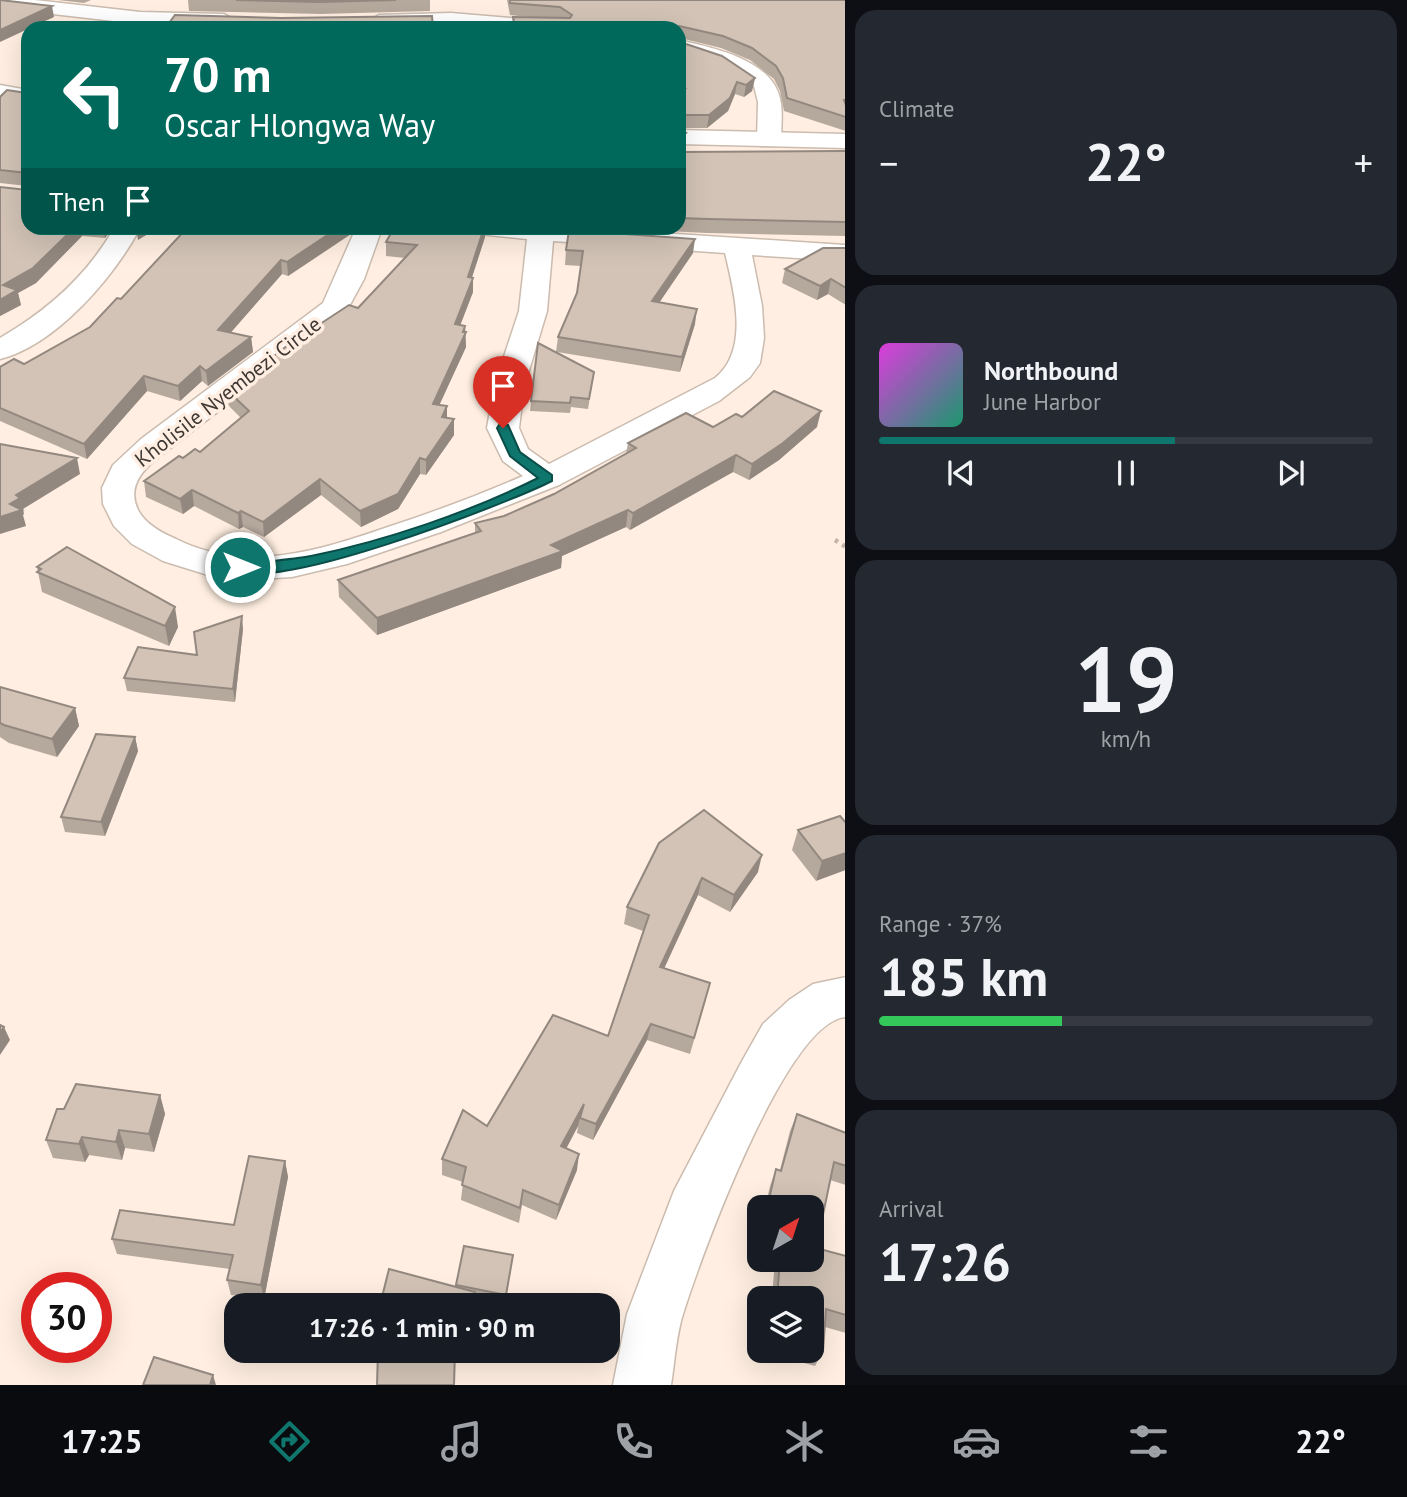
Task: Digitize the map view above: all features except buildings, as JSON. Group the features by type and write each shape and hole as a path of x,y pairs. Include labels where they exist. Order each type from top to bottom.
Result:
{"street":[{"path":"0,2 139,18 246,21"},
{"path":"386,21 475,21"},
{"path":"686,49 742,69 765,85 769,97 769,141"},
{"path":"0,92 21,96"},
{"path":"686,137 845,141"},
{"path":"0,349 71,304 92,281 122,235"},
{"name":"Kholisile Nyembezi Circle","path":"366,235 350,279 335,308 255,366 122,476 118,493 122,514 139,532 174,555 221,567 278,568 341,554 457,517 518,494 648,428 732,380 746,363 750,344 744,270 737,247"},
{"path":"541,235 533,311 509,387 503,428 514,454 547,478"},
{"path":"580,235 845,253"},
{"path":"642,1385 655,1314 700,1191 746,1102 780,1039 806,1014 830,999 845,997"}],"path":[{"path":"835,540 845,547"}],"route":[{"path":"240,567 278,568 341,554 457,517 518,494 547,478 514,454 503,428"}]}
